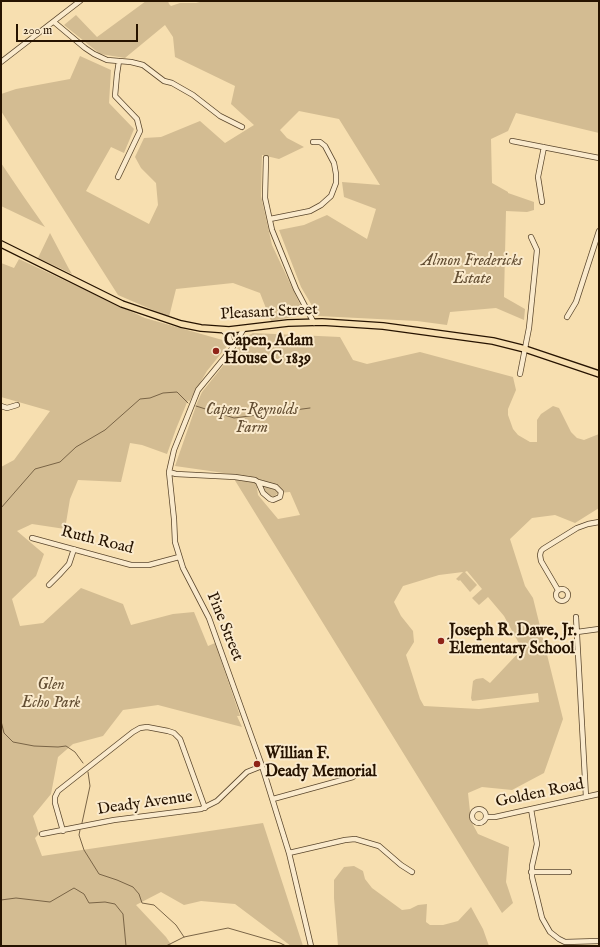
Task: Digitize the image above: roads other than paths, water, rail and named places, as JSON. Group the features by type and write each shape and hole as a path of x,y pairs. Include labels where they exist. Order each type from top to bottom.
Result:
{"main road":[{"name":"Pleasant Street","path":"1,244 136,310 181,324 223,330 243,330 288,323 314,322 383,326 493,341 525,349 599,374"}],"street":[{"path":"1,62 80,1"},
{"path":"54,22 94,54 107,60 131,62 144,65 164,82 172,83 193,95 220,116 242,128"},
{"path":"118,177 140,131 137,119 116,96 119,61"},
{"path":"512,141 599,158"},
{"path":"270,219 310,211 322,206 331,196 336,183 334,163 325,146 320,142 313,142"},
{"path":"542,202 538,177 544,147"},
{"path":"266,158 265,198 275,239 296,289 314,322"},
{"path":"567,317 576,302 599,231"},
{"path":"520,374 529,328 537,250 531,237"},
{"path":"223,330 229,337 232,347"},
{"name":"Pine Street","path":"243,330 196,394 174,450 168,472 174,518 175,542 179,557 209,618 262,766 289,853 312,946"},
{"path":"1,406 7,408 16,405"},
{"path":"168,472 176,474 235,477 255,480 276,487 281,492 280,497 273,500 270,499 263,493 258,482"},
{"path":"558,590 541,561 540,551 581,527 599,522"},
{"name":"Ruth Road","path":"32,538 136,565 158,563 179,557"},
{"path":"49,584 69,564 74,549"},
{"path":"576,617 586,797"},
{"path":"577,632 599,629"},
{"path":"63,831 55,803 55,797 58,791 140,728 148,727 168,731 174,733 180,739 205,808"},
{"name":"Deady Avenue","path":"42,834 114,820 187,812 205,808 221,798 243,774 262,766"},
{"path":"273,799 353,777"},
{"name":"Golden Road","path":"486,817 599,794"},
{"path":"531,809 537,844 531,872 540,914 550,932 565,942 599,941"},
{"path":"289,853 355,839 378,846 412,872"},
{"path":"531,872 569,872"}],"waterway":[{"path":"1,508 35,469 60,462 76,447 105,430 140,399 150,398 163,393 177,392 188,403"},
{"path":"196,406 234,418 310,408"},
{"path":"1,721 4,733 13,742 34,746 66,746 75,752 83,763"},
{"path":"82,823 90,786 88,772"},
{"path":"80,830 79,835 84,850 99,874 133,887 139,894 142,903 154,905 176,925 184,937"},
{"path":"1,900 16,898 50,902 74,888 84,894 89,903 105,902 115,904 123,914 126,946"},
{"path":"166,946 184,937 228,928 286,946"}],"place":[{"name":"Capen, Adam House C 1839","path":"216,351"},
{"name":"Joseph R. Dawe, Jr. Elementary School","path":"441,641"},
{"name":"Willian F. Deady Memorial","path":"257,764"}],"park label":[{"name":"Almon Fredericks Estate","path":"472,271"},
{"name":"Capen-Reynolds Farm","path":"252,420"},
{"name":"Glen Echo Park","path":"51,695"}]}
